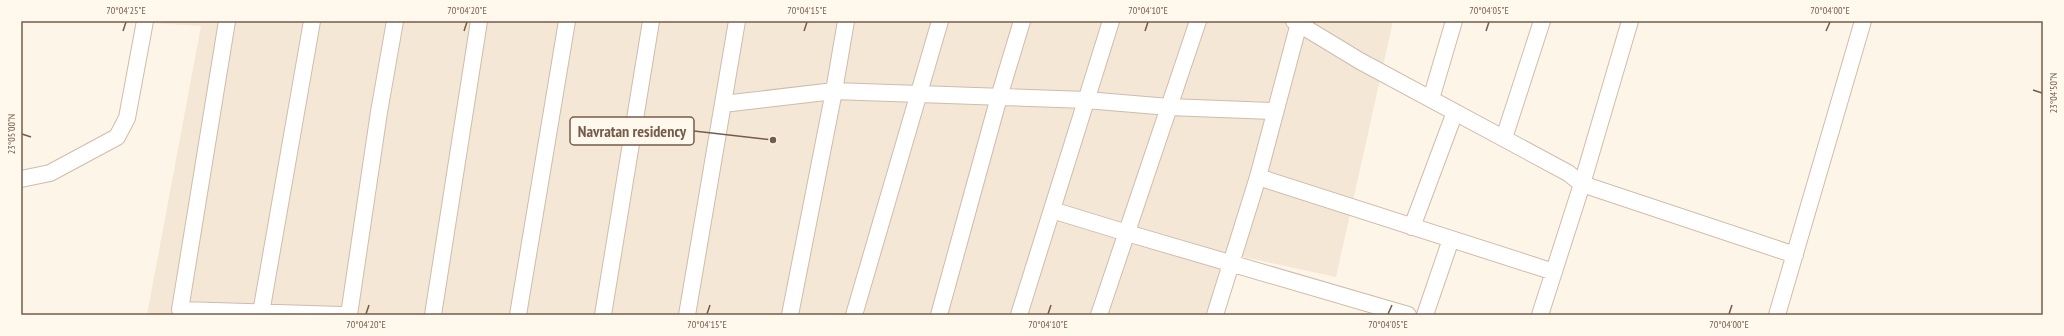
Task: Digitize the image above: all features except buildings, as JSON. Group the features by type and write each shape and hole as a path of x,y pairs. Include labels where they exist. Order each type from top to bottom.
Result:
{"street":[{"path":"21,179 50,173 117,137 127,118 145,21"},
{"path":"227,21 180,310 341,315"},
{"path":"261,313 312,21"},
{"path":"349,315 379,112 395,21"},
{"path":"433,315 479,21"},
{"path":"518,315 567,21"},
{"path":"603,315 651,21"},
{"path":"687,315 737,21"},
{"path":"790,315 834,91 846,21"},
{"path":"854,315 940,21"},
{"path":"939,315 999,97 1022,21"},
{"path":"1019,315 1111,21"},
{"path":"1099,315 1198,21"},
{"path":"1431,99 1454,21"},
{"path":"1504,138 1542,21"},
{"path":"1540,315 1582,184 1630,21"},
{"path":"1777,315 1863,21"},
{"path":"1215,315 1258,177 1297,22 1360,60 1568,173 1582,184 1795,255"},
{"path":"723,104 834,91 917,96 1086,100 1169,107 1275,111"},
{"path":"1412,227 1455,112"},
{"path":"1258,177 1554,272"},
{"path":"1052,210 1408,315"},
{"path":"1425,315 1451,239"}],"shaded area":[{"path":"119,21 1393,21 1336,277 1229,254 1209,315 147,315 201,26"}],"place":[{"name":"Navratan residency","path":"773,140"}]}
